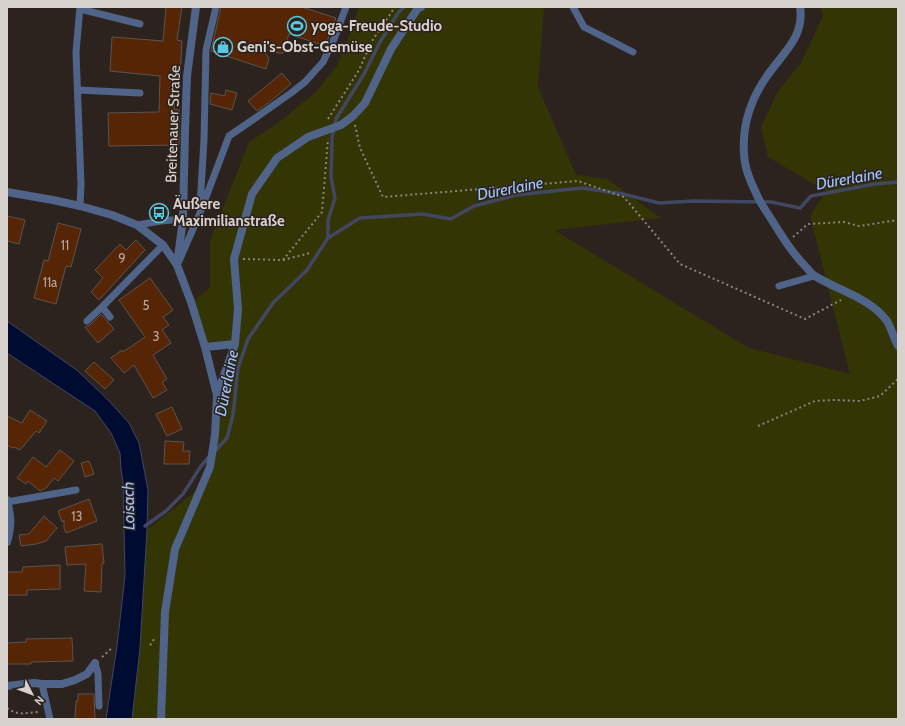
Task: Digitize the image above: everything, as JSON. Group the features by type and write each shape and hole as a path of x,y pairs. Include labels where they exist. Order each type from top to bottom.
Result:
{"street":[{"name":"Breitenauer Straße","path":"177,265 183,219 188,76 196,7"},
{"path":"217,395 235,344 238,309 234,259 252,194 277,158 308,137 341,125 353,116 365,103 390,49 418,7"},
{"path":"800,7 800,21 797,34 791,46 767,76 749,110 745,123 744,147 746,167 756,194 786,243 800,262 814,276 874,308 887,322 898,346"},
{"path":"7,192 46,198 112,215 137,225 163,245 177,265 206,347 217,395 215,435 210,468 175,549 165,612 161,719"},
{"path":"206,347 235,344"},
{"path":"7,501 11,518 10,533 7,542"},
{"path":"7,686 34,683 62,684 87,674 95,663"}],"lane":[{"path":"200,213 204,140 206,50 216,7"},
{"path":"177,265 200,213 230,136 305,82 323,62 334,39 346,7"},
{"path":"573,7 584,27 634,52"},
{"path":"80,206 81,184 76,52 80,8 140,24"},
{"path":"78,90 140,93"},
{"path":"137,225 183,219"},
{"path":"87,321 163,245"},
{"path":"779,286 814,276"},
{"path":"102,307 110,317"},
{"path":"7,501 76,490"},
{"path":"95,663 98,674 99,706"},
{"path":"42,684 50,719"}],"path":[{"path":"323,123 328,118 359,70 372,41 395,7"},
{"path":"353,116 360,148 382,197 578,181 624,197 680,264 805,319 852,295"},
{"path":"283,260 322,212 328,130"},
{"path":"786,243 808,224 844,222 859,226 898,220"},
{"path":"234,259 283,260 310,253"},
{"path":"758,426 815,401 860,401 880,396 898,379"},
{"path":"95,663 113,647"},
{"path":"7,708 14,713 20,714 48,711"}],"shaded area":[{"path":"359,7 544,7 538,87 576,175 607,179 661,218 554,230 749,348 850,374 810,216 826,191 768,157 761,127 778,91 801,63 823,16 821,7 898,7 898,719 132,719 140,648 147,530 202,486 210,467 217,395 235,345 205,347 191,302 210,288 210,241 249,142 278,123 315,93 337,66"}],"water":[{"name":"Loisach","path":"7,321 78,371 129,423 139,443 148,490 147,530 140,648 132,719 106,719 117,646 125,576 123,482 120,453 111,433 95,411 7,353"}],"building":[{"path":"166,7 182,7 177,40 182,41 180,76 175,76 174,109 179,110 179,145 109,146 108,113 159,112 160,76 110,71 112,37 163,41"},
{"path":"221,7 302,7 336,18 325,46 289,34 283,53 261,48 269,58 266,69 211,51"},
{"path":"282,73 291,84 257,111 248,101"},
{"path":"226,90 237,93 232,110 210,104 211,93 225,96"},
{"path":"7,216 25,220 19,244 7,241"},
{"path":"58,223 81,229 71,267 66,266 56,304 34,298 44,260 48,261"},
{"path":"136,240 145,250 99,300 91,292 103,278 95,270 120,244 126,250"},
{"path":"150,278 173,310 163,317 169,325 162,330 171,343 153,355 167,379 162,382 167,390 153,398 134,365 124,373 111,358 122,350 123,352 145,337 119,300"},
{"path":"101,314 114,329 98,343 85,327 90,325"},
{"path":"94,362 114,380 105,389 85,371"},
{"path":"172,407 182,429 167,436 156,414"},
{"path":"30,410 47,421 39,433 36,431 20,450 14,447 12,448 7,445 7,416 22,423"},
{"path":"165,441 184,442 183,451 190,451 189,464 164,464"},
{"path":"60,450 74,461 58,481 54,478 46,488 40,491 28,481 26,484 17,478 33,457 46,467"},
{"path":"89,461 94,474 85,477 81,463"},
{"path":"89,499 97,521 66,533 64,528 64,520 62,522 58,511"},
{"path":"44,516 57,528 46,541 21,546 19,535 29,534"},
{"path":"102,544 104,563 102,563 101,592 84,591 86,564 67,565 65,547"},
{"path":"60,565 60,589 27,590 27,595 7,595 7,572 22,572 23,567"},
{"path":"72,638 73,661 7,664 7,643 26,642 26,639"},
{"path":"78,694 94,694 95,719 75,719"}],"waterway":[{"path":"328,238 328,220 335,198 331,177 332,138 336,119 364,74 380,42 398,13 404,7"},
{"name":"Dürerlaine","path":"215,451 227,438 233,415 238,368 248,339 273,303 307,270 328,238 360,218 422,214 451,219 474,206 516,195 582,188 623,194 659,203 694,201 771,202 800,208 811,196 875,184 898,182"},
{"name":"Dürerlaine","path":"145,526 166,511 183,494 201,466 209,457"}],"place":[{"name":"yoga-Freude-Studio","path":"297,26"},
{"name":"Geni's-Obst-Gemüse","path":"223,47"},
{"name":"Äußere Maximilianstraße","path":"159,213"}]}
